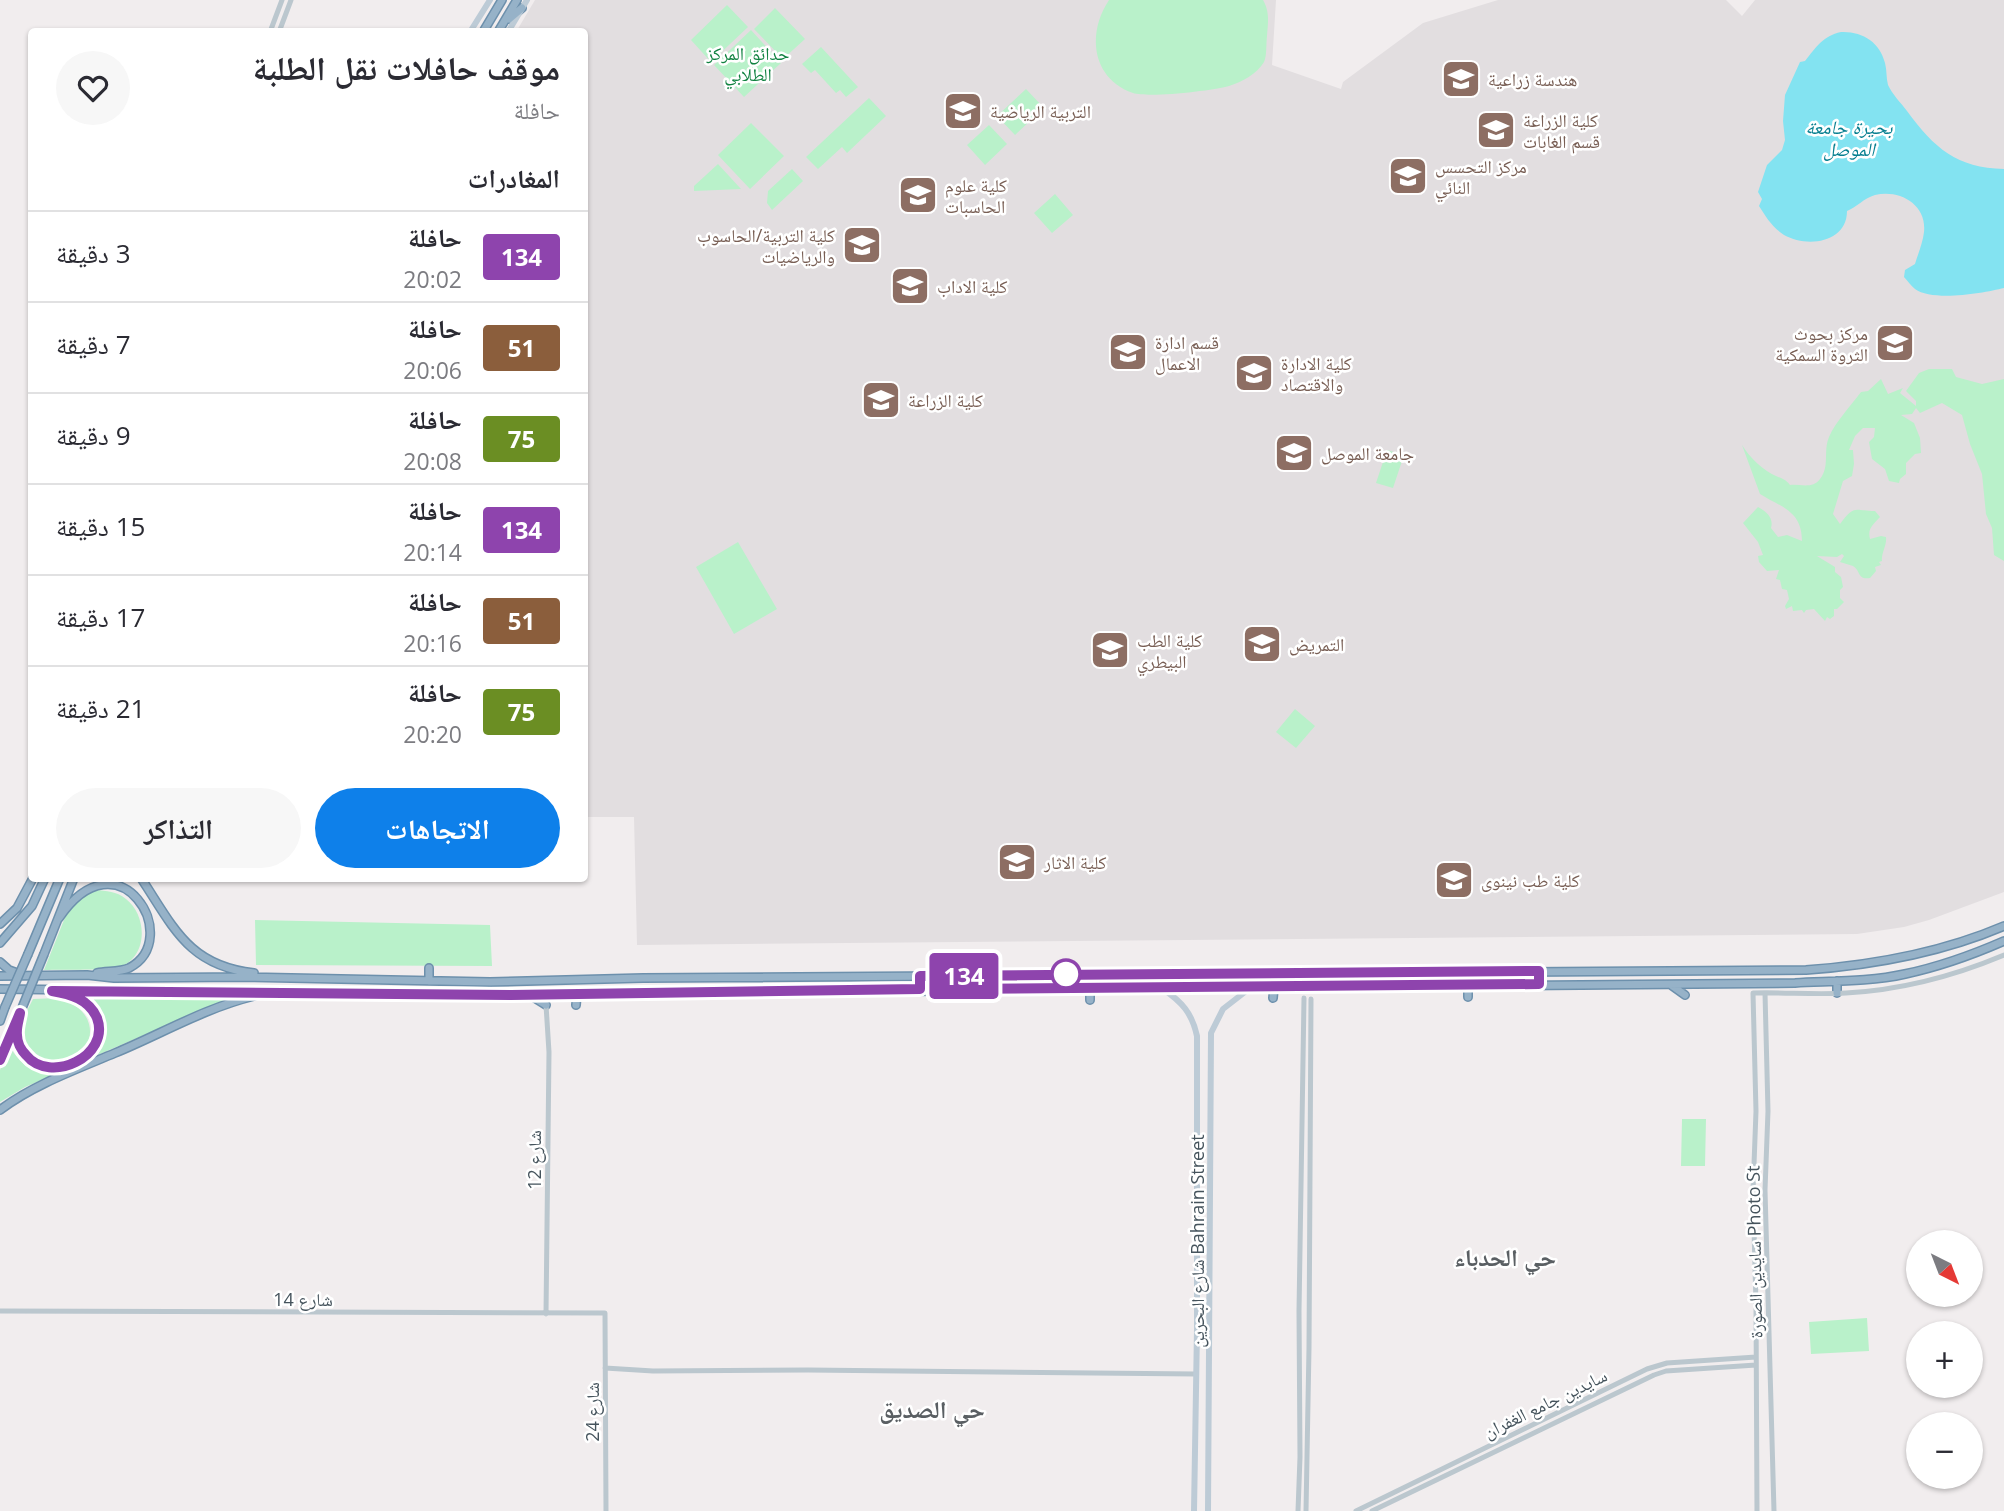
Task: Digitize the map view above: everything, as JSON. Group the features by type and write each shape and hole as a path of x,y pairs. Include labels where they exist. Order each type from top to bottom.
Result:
{"highway":[{"path":"500,28 517,0"},
{"path":"485,28 500,3 489,1"},
{"path":"500,28 522,8"},
{"path":"0,924 18,908 31,882"},
{"path":"0,943 32,906 43,882"},
{"path":"0,1021 58,882"},
{"path":"0,1060 72,882"},
{"path":"144,882 182,939 202,957 231,970 290,978"},
{"path":"0,976 87,975 123,970 137,962 150,939 147,914 131,893 118,887 104,884 83,891 59,918"},
{"path":"87,975 114,978 494,982 1268,972 1806,970 1865,965 1952,946 2004,926"},
{"path":"0,989 519,995 920,989 1670,985 1837,981 1904,974 1957,959 2004,941"},
{"path":"1952,946 1957,959"},
{"path":"0,962 9,970 31,976"},
{"path":"1268,972 1270,962"},
{"path":"1037,965 1037,975"},
{"path":"429,968 429,981"},
{"path":"643,968 643,978"},
{"path":"1539,971 1539,984"},
{"path":"920,976 920,989"},
{"path":"1837,981 1837,993"},
{"path":"1468,985 1468,997"},
{"path":"1670,985 1685,995"},
{"path":"1273,998 1274,987"},
{"path":"1090,988 1090,1000"},
{"path":"21,1011 16,1036 23,1052 34,1063 42,1067 57,1068 80,1060 97,1041 97,1019 90,1007 80,998 52,991"},
{"path":"0,1110 24,1094 186,1020 230,1003 269,993"},
{"path":"576,1005 577,993"},
{"path":"530,994 546,1006"},
{"path":"371,995 372,1005"},
{"path":"519,995 519,1005"}],"main road":[{"path":"510,28 527,0"},
{"path":"473,28 489,1"},
{"name":"شارع البحرين Bahrain Street","path":"1208,1511 1211,1032 1223,1009 1250,988"},
{"name":"شارع البحرين Bahrain Street","path":"1163,989 1185,1007 1195,1024 1198,1036 1194,1511"}],"street":[{"path":"272,28 282,0"},
{"path":"280,28 291,0"},
{"path":"1765,993 1837,993 1893,987 1942,978 2004,955"},
{"name":"سايدين الصورة Photo St","path":"1757,1511 1753,993 1765,993 1768,1111 1765,1191 1774,1511"},
{"path":"1298,1511 1307,998 1310,1194 1306,1511"},
{"name":"شارع 12","path":"546,1006 549,1052 546,1314"},
{"path":"1302,1194 1310,1194"},
{"path":"1756,1304 1768,1304"},
{"name":"شارع 14","path":"0,1311 605,1313"},
{"name":"شارع 24","path":"605,1313 606,1511"},
{"name":"سايدين جامع الغفران","path":"1356,1511 1647,1369 1667,1363 1756,1361"},
{"name":"سايدين جامع الغفران","path":"1372,1511 1654,1375 1666,1371 1756,1361"},
{"path":"606,1368 653,1371 1196,1374"},
{"path":"1300,1378 1308,1379"},
{"path":"1756,1415 1772,1414"}],"shaded area":[{"name":"جامعة الموصل","path":"535,0 1276,0 1272,65 1341,89 1343,82 1423,23 1498,0 1726,0 1742,16 1755,0 2004,0 2004,892 1929,920 1857,934 637,945 634,817 588,817 588,28 518,28"}],"green space":[{"path":"1109,0 1263,0 1268,17 1264,62 1249,77 1229,86 1180,93 1133,93 1108,77 1097,53 1098,26"},
{"name":"حدائق المركز الطلابي","path":"727,5 748,27 711,62 691,40"},
{"name":"حدائق المركز الطلابي","path":"775,8 805,39 783,59 754,29"},
{"name":"حدائق المركز الطلابي","path":"751,30 781,63 744,97 714,65"},
{"name":"حدائق المركز الطلابي","path":"821,47 858,87 846,97 840,90 836,93 815,70 811,73 802,64"},
{"path":"1026,89 1044,108 1015,135 997,116"},
{"path":"869,98 886,116 847,153 842,147 818,169 806,157"},
{"path":"751,123 784,156 750,189 718,155"},
{"path":"989,125 1007,144 985,165 967,145"},
{"path":"718,164 741,189 694,191 694,186"},
{"path":"792,169 803,181 772,210 767,203 768,191"},
{"path":"1055,194 1073,215 1052,233 1034,213"},
{"path":"1929,369 1952,369 1956,377 1982,384 2004,379 2004,561 1994,555 1982,474 1962,415 1942,403 1920,413 1916,408 1912,414 1901,415 1914,423 1920,438 1921,453 1915,454 1906,463 1906,474 1899,483 1889,481 1885,469 1872,459 1869,442 1874,437 1875,428 1863,428 1855,436 1849,450 1853,450 1852,476 1843,481 1833,514 1840,524 1852,511 1875,511 1880,517 1872,526 1869,535 1870,539 1886,537 1882,561 1879,562 1881,565 1875,567 1876,571 1870,578 1866,578 1853,566 1840,562 1844,556 1842,554 1837,557 1817,556 1835,567 1835,572 1841,577 1843,587 1840,590 1840,598 1844,602 1834,609 1834,616 1830,619 1827,617 1825,621 1814,609 1804,613 1802,610 1793,611 1792,606 1786,609 1789,599 1787,590 1782,589 1780,580 1776,579 1779,570 1767,571 1759,562 1758,556 1763,555 1758,542 1743,523 1758,507 1769,515 1771,528 1778,537 1787,535 1802,541 1801,531 1794,516 1760,494 1742,445 1762,467 1790,485 1814,484 1825,469 1827,442 1832,431 1861,392 1868,391 1881,379 1888,394 1903,388 1900,393 1916,406 1916,401 1906,391 1919,373"},
{"path":"1387,450 1404,455 1393,488 1376,483"},
{"path":"738,542 777,609 734,634 696,567"},
{"path":"1295,709 1315,726 1296,748 1276,732"},
{"path":"95,890 119,894 133,906 138,915 142,935 136,954 120,967 44,970 68,910 75,900"},
{"path":"255,920 490,925 492,966 256,965"},
{"path":"57,998 81,1010 89,1024 89,1038 83,1050 72,1059 44,1063 32,1059 23,1049 19,1030 33,999"},
{"path":"83,999 225,1000 86,1060 94,1050 100,1030"},
{"path":"10,1047 30,1068 58,1073 25,1087 0,1102 0,1070"},
{"path":"1682,1119 1706,1119 1705,1166 1681,1166"},
{"path":"1867,1318 1869,1351 1811,1354 1809,1322"}],"water":[{"name":"بحيرة جامعة الموصل","path":"1841,32 1863,36 1879,49 1886,66 1890,88 1937,145 1948,154 1973,165 2004,169 2004,288 1946,296 1923,293 1914,288 1904,277 1905,270 1915,264 1924,222 1916,206 1902,197 1884,194 1867,198 1847,211 1845,222 1833,236 1814,242 1784,235 1759,206 1762,199 1758,192 1767,165 1782,150 1785,140 1785,95 1800,62 1805,61 1825,39"}],"bus line":[{"name":"134","path":"0,1060 20,1013 16,1036 23,1052 34,1063 42,1067 57,1068 80,1060 92,1049 97,1041 99,1026 90,1007 80,998 52,991 511,995 920,989 920,976 1539,971 1539,984 944,989"}],"place":[{"name":"هندسة زراعية","path":"1461,79"},
{"name":"التربية الرياضية","path":"963,111"},
{"name":"كلية الزراعة قسم الغابات","path":"1496,130"},
{"name":"مركز التحسس النائي","path":"1408,176"},
{"name":"كلية علوم الحاسبات","path":"918,195"},
{"name":"كلية التربية/الحاسوب والرياضيات","path":"862,245"},
{"name":"كلية الاداب","path":"910,286"},
{"name":"مركز بحوث الثروة السمكية","path":"1895,343"},
{"name":"قسم ادارة الاعمال","path":"1128,352"},
{"name":"كلية الادارة والاقتصاد","path":"1254,373"},
{"name":"كلية الزراعة","path":"881,400"},
{"name":"جامعة الموصل","path":"1294,453"},
{"name":"التمريض","path":"1262,644"},
{"name":"كلية الطب البيطري","path":"1110,650"},
{"name":"كلية الاثار","path":"1017,862"},
{"name":"كلية طب نينوى","path":"1454,880"}],"district":[{"name":"حي الحدباء","path":"1505,1256"},
{"name":"حي الصديق","path":"932,1408"}]}
